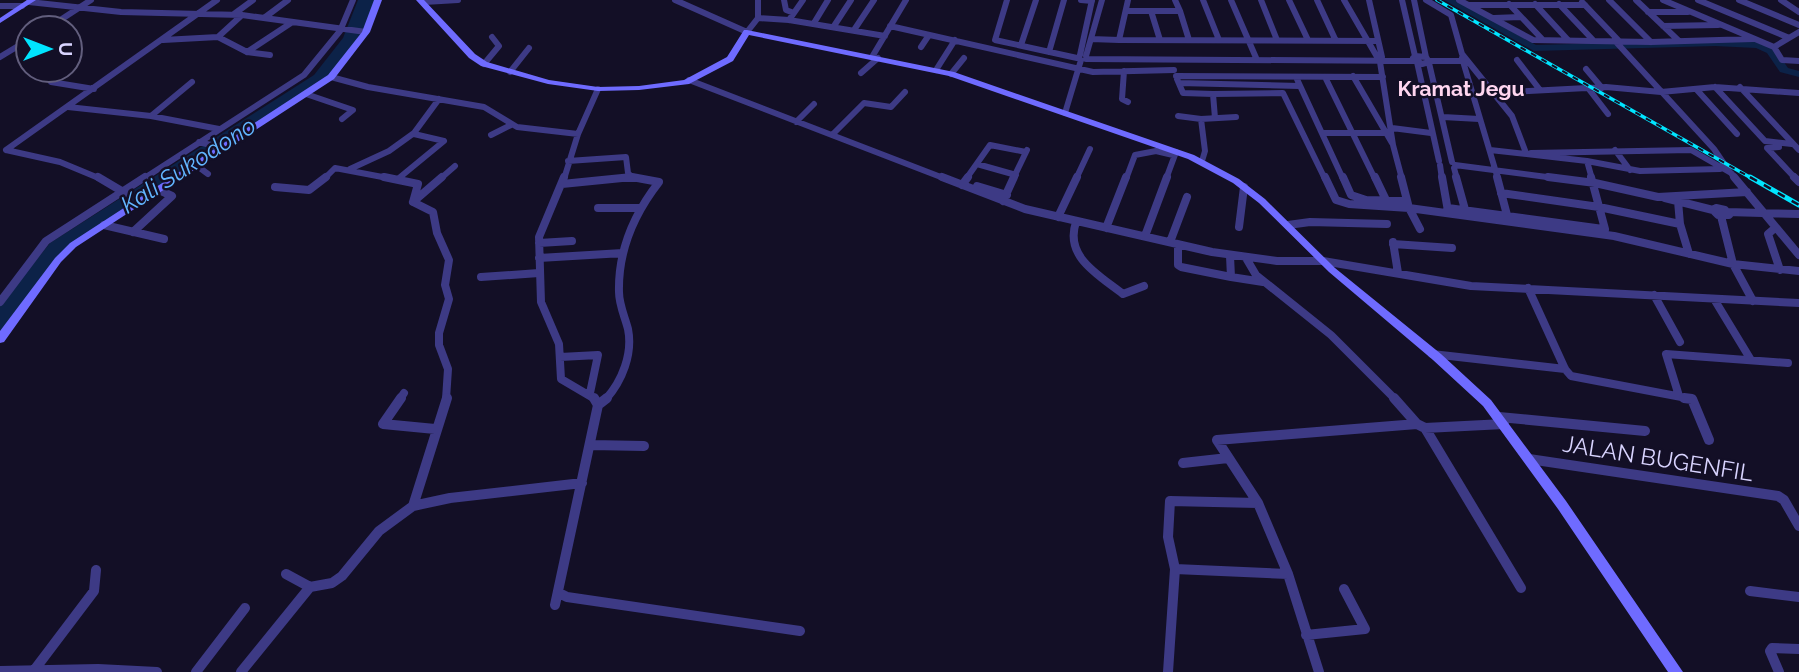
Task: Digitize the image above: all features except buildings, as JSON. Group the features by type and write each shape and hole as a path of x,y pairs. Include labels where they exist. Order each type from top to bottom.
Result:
{"street":[{"path":"71,14 91,0"},
{"path":"125,192 93,174 60,162 6,150 217,0"},
{"path":"234,14 253,0"},
{"path":"264,18 288,0"},
{"path":"0,302 41,245 304,75 342,31 353,0"},
{"path":"0,339 58,260 73,246 331,77 365,32 378,0"},
{"path":"422,1 458,0"},
{"path":"675,0 747,32 951,74 1202,162 1244,187 1288,225 1323,261 1471,387 1501,420 1649,629 1676,672"},
{"path":"422,1 472,56 484,64 548,82 597,91 676,85 730,59 758,18 758,0"},
{"path":"784,0 786,10 794,13"},
{"path":"789,20 803,0"},
{"path":"814,23 828,0"},
{"path":"834,26 851,0"},
{"path":"854,30 874,0"},
{"path":"861,74 875,58 906,0"},
{"path":"1007,0 995,40 1082,57 1256,59"},
{"path":"1021,43 1036,0"},
{"path":"1050,50 1065,0"},
{"path":"1065,113 1082,57 1092,1 1081,0"},
{"path":"1082,57 1091,39 1102,0"},
{"path":"1119,40 1128,0"},
{"path":"1175,0 1189,40"},
{"path":"1203,0 1219,40"},
{"path":"1231,0 1256,59"},
{"path":"1261,0 1278,40"},
{"path":"1289,0 1308,40"},
{"path":"1317,0 1336,41"},
{"path":"1344,0 1380,59"},
{"path":"1369,0 1393,145 1407,204 1420,229"},
{"path":"1402,0 1440,163 1448,211"},
{"path":"1414,0 1467,213"},
{"path":"1426,0 1451,15 1507,215"},
{"path":"1459,0 1532,40 1593,40 1618,43 1753,39"},
{"path":"1609,0 1651,42"},
{"path":"1636,0 1679,41"},
{"path":"1663,0 1774,47 1782,60 1799,61"},
{"path":"1684,9 1700,0 1787,37"},
{"path":"1739,0 1799,25"},
{"path":"1781,0 1799,12"},
{"path":"1468,5 1496,2 1583,2 1714,149 1727,171 1799,255"},
{"path":"0,21 28,3"},
{"path":"0,6 28,3 121,12 234,14 342,31 365,32"},
{"path":"1509,4 1544,41"},
{"path":"1535,4 1568,40"},
{"path":"1559,4 1593,40"},
{"path":"1151,11 1160,40"},
{"path":"1126,12 1180,11"},
{"path":"1648,12 1691,13"},
{"path":"0,14 10,14"},
{"path":"218,37 242,15"},
{"path":"1491,19 1520,17"},
{"path":"758,18 814,23 885,36"},
{"path":"247,52 291,23"},
{"path":"1663,26 1721,25"},
{"path":"890,26 1098,72 1383,77"},
{"path":"1515,32 1533,31"},
{"path":"1774,47 1799,32"},
{"path":"921,47 929,35"},
{"path":"163,40 218,37 247,52 270,55"},
{"path":"484,64 499,46 492,37"},
{"path":"1091,39 1377,41"},
{"path":"936,70 955,40"},
{"path":"510,72 529,48"},
{"path":"1082,57 1464,60 1515,120 1529,153"},
{"path":"951,74 964,58"},
{"path":"1170,60 1184,93 1284,94 1338,201 1407,204 1614,236 1688,251"},
{"path":"1517,60 1540,90"},
{"path":"1586,69 1602,88"},
{"path":"1124,71 1122,99 1128,102"},
{"path":"1353,76 1393,145"},
{"path":"331,77 368,87 484,107 511,125 578,134"},
{"path":"1296,77 1351,195 1381,202"},
{"path":"1325,77 1353,134 1381,202 1391,234 1398,273"},
{"path":"689,80 963,184 1058,217 1230,256 1323,261 1471,286 1799,303"},
{"path":"151,116 192,82"},
{"path":"1179,83 1299,86"},
{"path":"63,84 94,89"},
{"path":"1493,93 1588,88 1661,92 1715,87 1799,93"},
{"path":"1715,87 1765,141 1796,147"},
{"path":"1740,87 1796,147"},
{"path":"1588,88 1608,114"},
{"path":"1696,89 1737,134"},
{"path":"597,91 539,237 541,302 558,339 561,379 590,393 596,398 598,405 557,599 567,597 800,631"},
{"path":"832,135 864,103 892,107 905,92"},
{"path":"306,94 352,110 342,119"},
{"path":"1213,94 1215,118"},
{"path":"349,170 389,151 414,134 439,99"},
{"path":"796,121 814,104"},
{"path":"68,107 151,116 219,129"},
{"path":"1178,116 1201,119 1236,117"},
{"path":"1443,117 1479,119"},
{"path":"1201,119 1205,151 1202,162"},
{"path":"491,135 511,125"},
{"path":"1392,128 1431,133"},
{"path":"1322,133 1385,133"},
{"path":"399,178 444,141 414,134"},
{"path":"202,142 222,147"},
{"path":"1306,142 1325,142"},
{"path":"963,184 990,145 1027,150 1005,198"},
{"path":"1796,147 1766,148 1799,182"},
{"path":"1058,217 1090,149"},
{"path":"1490,150 1587,161 1630,170 1727,171"},
{"path":"1615,150 1630,170"},
{"path":"1529,153 1690,150 1727,171"},
{"path":"1106,228 1133,152 1174,153"},
{"path":"1145,236 1174,153"},
{"path":"568,161 626,157 628,173 632,177"},
{"path":"1587,161 1595,183 1605,229"},
{"path":"1440,163 1595,183 1724,214 1799,214"},
{"path":"977,164 1016,175"},
{"path":"197,165 208,174"},
{"path":"413,202 455,166"},
{"path":"275,187 307,192 318,186 335,168 399,178 418,184 413,202"},
{"path":"562,184 632,177 659,182 639,208 623,253 619,291 629,336 628,346 612,394 598,405"},
{"path":"1239,227 1244,187"},
{"path":"132,232 172,195 159,190"},
{"path":"1658,197 1747,192"},
{"path":"1501,193 1599,207 1680,224"},
{"path":"1187,197 1174,243 1178,266 1265,282"},
{"path":"1678,201 1680,224 1688,251"},
{"path":"413,202 433,212 449,260 445,285 449,299 439,332 439,345 448,369 447,396 413,506"},
{"path":"597,208 639,208"},
{"path":"1467,213 1507,215 1605,229 1733,264 1799,271"},
{"path":"1724,214 1733,264 1753,301"},
{"path":"1076,222 1070,232 1070,240 1075,252 1082,259 1123,294 1144,286"},
{"path":"1288,225 1310,222 1391,234 1452,248"},
{"path":"104,225 164,239"},
{"path":"1775,228 1768,234 1780,270"},
{"path":"539,243 572,241"},
{"path":"539,258 623,253"},
{"path":"1230,256 1231,277"},
{"path":"1246,258 1252,271 1331,335 1421,426 1521,588"},
{"path":"481,277 539,273"},
{"path":"1528,288 1564,369 1576,379 1695,401 1709,440"},
{"path":"1654,295 1680,342"},
{"path":"1714,299 1751,360"},
{"path":"1432,354 1564,369"},
{"path":"1679,396 1666,354 1788,363"},
{"path":"560,356 598,355 590,393"},
{"path":"404,393 383,424 435,429"},
{"path":"1319,672 1288,574 1258,503 1217,440 1501,420 1645,430"},
{"path":"591,445 644,446"},
{"path":"1184,463 1228,458"},
{"name":"JALAN BUGENFIL","path":"1529,459 1597,467 1780,497 1799,526"},
{"path":"286,574 310,587 332,583 342,576 379,531 413,506 450,498 582,482"},
{"path":"1168,672 1175,569 1168,537 1170,502 1258,503"},
{"path":"1175,569 1288,574"},
{"path":"35,669 94,590 96,570"},
{"path":"241,672 310,587"},
{"path":"1306,635 1365,629 1344,589"},
{"path":"1749,591 1799,597"},
{"path":"196,672 245,608"},
{"path":"1779,672 1770,652 1772,648 1799,649"},
{"path":"0,671 35,669 157,672"}],"water":[{"name":"Kali Sukodono","path":"358,0 375,0 366,28 335,71 78,240 0,335 0,305 50,243 314,75 343,38"}],"waterway":[{"path":"1449,0 1534,48 1715,43 1758,45 1771,51 1784,70 1799,74"}],"railway":[{"path":"1437,0 1753,179"},
{"path":"1750,177 1799,205"}],"district":[{"name":"Kramat Jegu","path":"1461,88"}]}
